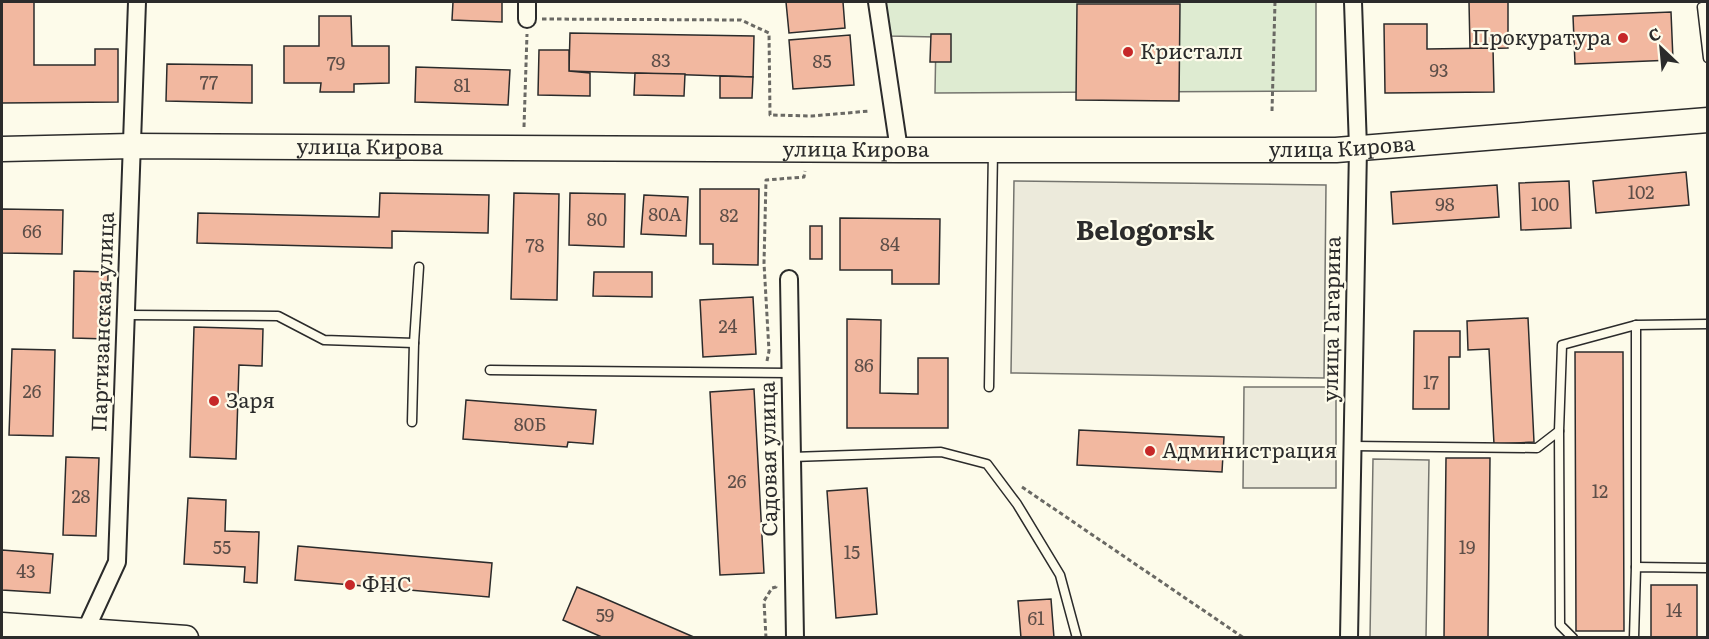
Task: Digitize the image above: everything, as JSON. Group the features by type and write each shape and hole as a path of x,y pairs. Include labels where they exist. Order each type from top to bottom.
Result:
{"main road":[{"name":"улица Кирова","path":"2,149 132,146 1335,150 1707,120"},
{"path":"2,626 84,634 186,638"}],"street":[{"name":"Партизанская улица","path":"84,634 117,562 137,2"},
{"path":"527,2 527,19"},
{"path":"877,2 899,150"},
{"name":"улица Гагарина","path":"1349,638 1358,148 1353,2"},
{"name":"Садовая улица","path":"789,279 795,638"}],"lane":[{"path":"1707,6 1702,7 1707,58"},
{"path":"989,387 993,150"},
{"path":"412,422 419,267"},
{"path":"126,315 278,316 324,340 414,343"},
{"path":"1573,638 1560,625 1559,431 1562,345 1636,325 1707,324"},
{"path":"1634,638 1636,325"},
{"path":"490,370 790,373"},
{"path":"1353,446 1537,448 1559,431"},
{"path":"792,457 941,452 987,464 1017,504 1060,575 1077,638"},
{"path":"1636,567 1707,568"}],"path":[{"path":"1272,111 1275,2"},
{"path":"524,149 527,19 741,20 769,33 770,115 812,116 870,111"},
{"path":"777,428 767,418 764,390 768,351 764,263 766,180 804,177 805,169"},
{"path":"1016,484 1244,638"},
{"path":"765,638 764,601 772,588 776,587 776,575"}],"green space":[{"path":"885,2 1316,2 1316,91 935,93 936,37 889,36"}],"shaded area":[{"path":"1014,181 1326,185 1324,378 1011,373"},
{"path":"1244,387 1336,387 1336,488 1243,488"},
{"path":"1373,459 1429,460 1426,637 1370,637"}],"building":[{"path":"2,2 34,2 34,65 95,65 95,49 118,49 118,102 2,103"},
{"path":"453,2 502,2 502,22 452,20"},
{"path":"786,2 843,2 845,28 789,33"},
{"path":"1469,2 1508,2 1508,48 1470,49"},
{"name":"Кристалл","path":"1077,4 1180,4 1179,101 1076,100"},
{"name":"Прокуратура","path":"1671,12 1673,60 1575,64 1573,16"},
{"path":"319,16 351,16 352,46 389,46 389,83 354,84 354,92 320,92 321,83 284,83 284,46 319,46"},
{"path":"1384,24 1427,24 1427,49 1493,48 1494,92 1385,93"},
{"path":"570,33 754,36 753,77 569,71"},
{"path":"931,34 951,34 951,62 930,62"},
{"path":"850,35 854,85 793,89 789,40"},
{"path":"539,50 569,50 569,71 590,73 590,96 538,95"},
{"path":"167,64 252,65 252,103 166,101"},
{"path":"416,67 510,70 508,105 415,102"},
{"path":"635,73 685,74 684,96 634,95"},
{"path":"720,76 753,77 752,98 720,98"},
{"path":"1686,172 1689,205 1596,213 1593,181"},
{"path":"1569,181 1571,228 1521,230 1519,183"},
{"path":"1497,185 1499,217 1393,224 1391,192"},
{"path":"700,189 759,189 758,265 713,264 713,244 700,244"},
{"path":"380,193 489,195 488,233 392,231 392,248 197,243 198,213 379,217"},
{"path":"514,193 559,194 557,300 511,299"},
{"path":"570,193 625,194 624,247 569,245"},
{"path":"644,195 688,197 686,236 641,234"},
{"path":"2,209 63,210 62,254 2,253"},
{"path":"840,218 940,219 939,284 892,284 892,270 840,270"},
{"path":"810,226 822,226 822,259 810,259"},
{"path":"74,271 108,272 107,339 73,338"},
{"path":"594,272 652,272 652,297 593,296"},
{"path":"753,297 756,354 703,357 700,300"},
{"path":"1528,318 1534,442 1494,444 1489,349 1468,350 1467,321"},
{"path":"847,319 881,320 880,393 918,394 918,358 948,358 948,428 847,428"},
{"path":"194,327 263,329 262,366 239,365 236,459 190,457"},
{"path":"1414,331 1460,331 1460,357 1449,357 1449,409 1413,409"},
{"path":"12,349 55,350 53,436 9,435"},
{"path":"1575,352 1623,352 1624,631 1576,631"},
{"path":"754,389 764,573 720,575 710,392"},
{"path":"466,400 596,410 593,444 568,442 567,447 463,439"},
{"name":"Администрация","path":"1079,430 1224,437 1222,472 1077,465"},
{"path":"66,457 99,458 96,536 63,535"},
{"path":"1446,458 1490,458 1488,638 1444,638"},
{"path":"867,488 877,614 836,618 827,491"},
{"path":"188,498 226,500 225,531 259,532 257,583 244,582 245,567 184,564"},
{"path":"298,546 492,563 489,597 295,580"},
{"path":"2,550 53,554 50,593 2,590"},
{"path":"1651,585 1697,585 1697,638 1651,638"},
{"path":"577,587 696,638 604,638 563,620"},
{"path":"1051,599 1054,638 1021,638 1018,601"}],"place":[{"name":"Прокуратура","path":"1623,38"},
{"name":"Кристалл","path":"1128,52"},
{"name":"Заря","path":"214,401"},
{"name":"Администрация","path":"1150,451"},
{"name":"ФНС","path":"350,585"}],"district":[{"name":"Belogorsk","path":"1145,231"}]}
